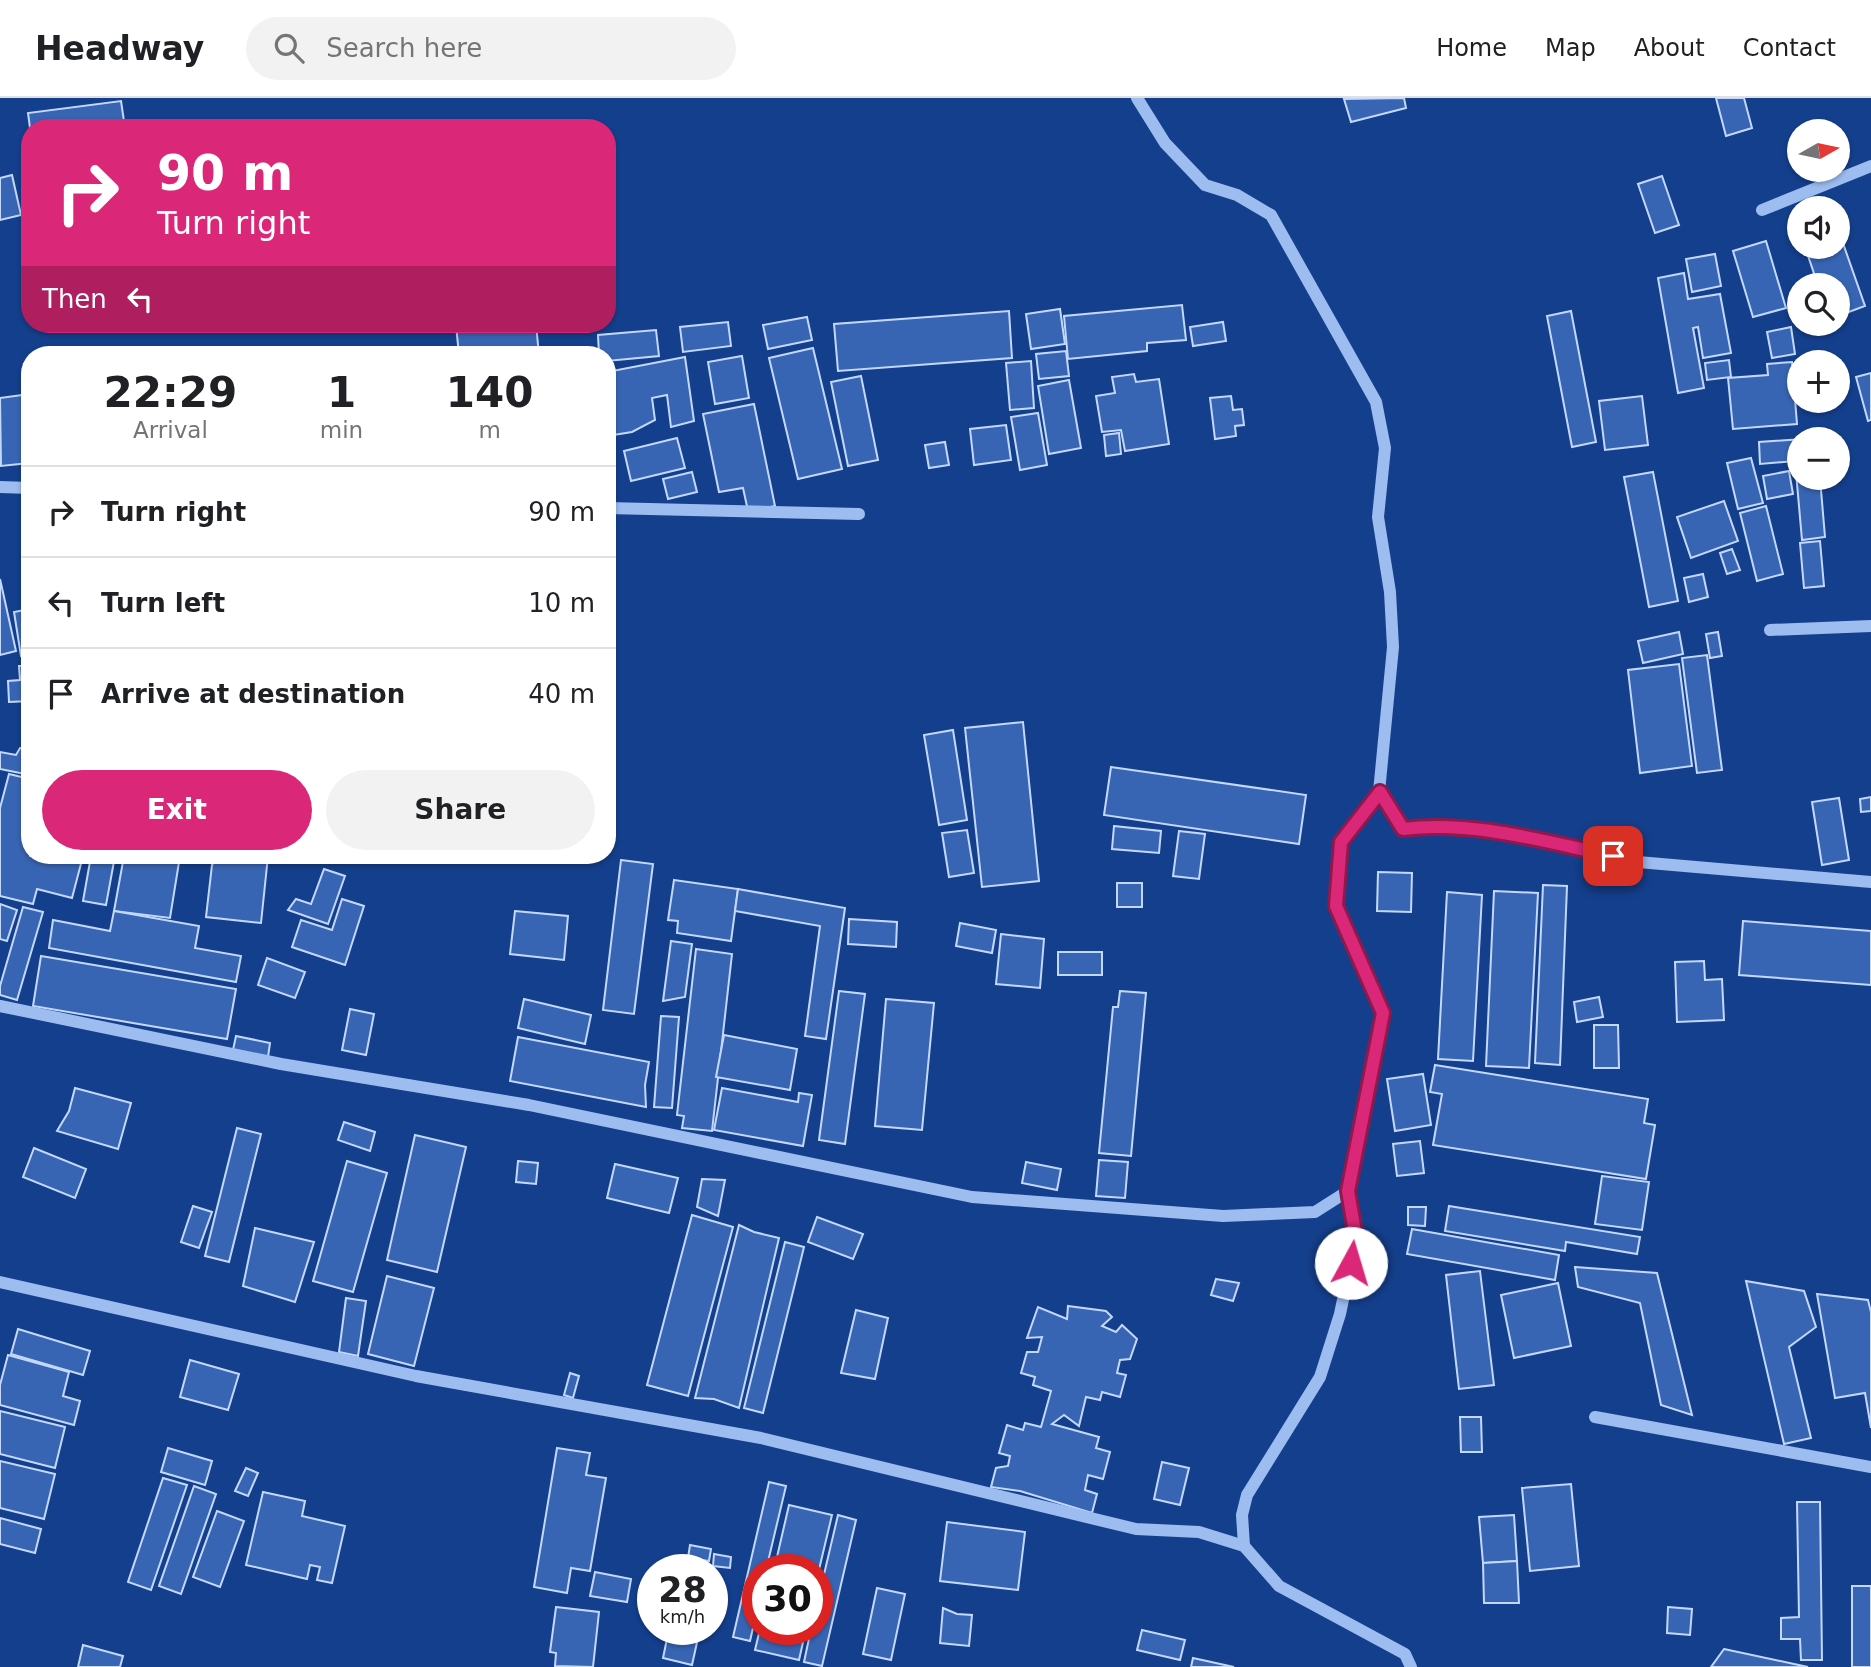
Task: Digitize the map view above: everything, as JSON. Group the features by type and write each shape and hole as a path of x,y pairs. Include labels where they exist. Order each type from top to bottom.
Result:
{"street":[{"path":"1137,98 1165,143 1205,185 1237,195 1271,215 1376,402 1385,449 1378,517 1390,592 1393,647 1380,792 1341,842 1336,906 1383,1013 1348,1191 1356,1238 1340,1314 1320,1377 1247,1495 1242,1515 1244,1546"},
{"path":"1762,210 1871,166"},
{"path":"0,487 21,488"},
{"path":"616,508 859,514"},
{"path":"1770,630 1871,626"},
{"path":"1380,792 1403,829 1431,825 1488,830 1638,862 1871,882"},
{"path":"0,1006 281,1064 542,1108 972,1197 1223,1216 1315,1212 1348,1191"},
{"path":"0,1282 416,1376 761,1438 1136,1529 1199,1532 1244,1546 1279,1586 1405,1654 1411,1667"},
{"path":"1595,1417 1871,1467"}],"building":[{"path":"1404,98 1406,108 1351,122 1344,99"},
{"path":"1716,98 1744,98 1752,128 1726,136"},
{"path":"121,101 124,119 29,119 28,113"},
{"path":"12,175 21,215 0,220 0,178"},
{"path":"1662,176 1679,225 1655,233 1638,184"},
{"path":"1766,241 1786,308 1753,317 1733,251"},
{"path":"1715,254 1721,286 1692,292 1686,259"},
{"path":"1809,259 1849,259 1865,306 1850,312 1850,273 1814,273"},
{"path":"1684,273 1688,299 1720,294 1731,353 1703,358 1698,327 1693,328 1704,388 1678,393 1658,278"},
{"path":"1182,305 1186,340 1147,343 1147,351 1068,359 1064,316"},
{"path":"1060,309 1065,344 1031,349 1026,314"},
{"path":"1009,311 1012,358 838,371 834,324"},
{"path":"1571,311 1596,442 1572,447 1547,316"},
{"path":"807,317 812,340 768,349 763,325"},
{"path":"728,322 731,346 683,352 680,327"},
{"path":"1223,322 1226,341 1193,346 1190,327"},
{"path":"1787,328 1787,336 1792,336 1794,350 1787,350 1787,355 1772,358 1767,332"},
{"path":"656,330 659,356 616,360 616,346 599,346 598,335"},
{"path":"457,333 537,333 538,346 458,346"},
{"path":"813,348 842,469 798,479 769,358"},
{"path":"1066,351 1069,376 1039,379 1036,354"},
{"path":"742,356 749,398 715,404 708,362"},
{"path":"685,357 694,421 671,427 667,395 652,398 655,420 632,432 616,435 616,370"},
{"path":"1729,360 1731,377 1707,380 1705,363"},
{"path":"1031,361 1034,408 1010,410 1006,363"},
{"path":"1787,362 1787,413 1796,413 1797,424 1733,429 1728,378 1768,375 1767,364"},
{"path":"1871,373 1871,420 1868,421 1856,377"},
{"path":"1134,374 1136,382 1159,379 1169,444 1125,451 1121,430 1102,432 1096,396 1115,393 1112,377"},
{"path":"861,376 878,460 848,466 831,382"},
{"path":"1069,380 1081,448 1049,454 1038,386"},
{"path":"21,395 21,464 1,466 0,398"},
{"path":"1231,396 1233,410 1242,409 1244,425 1235,426 1236,436 1215,439 1210,398"},
{"path":"1642,396 1648,445 1605,450 1599,401"},
{"path":"754,404 775,506 748,511 743,488 719,492 703,414"},
{"path":"1038,413 1047,465 1020,470 1011,417"},
{"path":"1006,425 1011,460 974,465 970,429"},
{"path":"1119,433 1121,454 1106,456 1104,435"},
{"path":"677,438 685,468 631,481 624,451"},
{"path":"1787,440 1787,462 1760,464 1759,442"},
{"path":"945,442 949,465 929,468 925,445"},
{"path":"1751,458 1763,503 1738,509 1727,463"},
{"path":"1787,471 1787,490 1792,490 1793,494 1767,499 1763,476"},
{"path":"692,472 697,492 668,499 663,479"},
{"path":"1653,472 1678,601 1649,607 1624,477"},
{"path":"1798,490 1821,490 1825,537 1802,540"},
{"path":"1724,501 1738,541 1691,558 1677,517"},
{"path":"1766,506 1783,574 1757,581 1740,513"},
{"path":"1820,541 1824,586 1804,588 1800,543"},
{"path":"1732,549 1740,570 1727,574 1720,553"},
{"path":"1703,574 1708,597 1689,602 1684,578"},
{"path":"0,579 16,651 0,655"},
{"path":"21,611 21,656 14,612"},
{"path":"1679,632 1683,654 1643,663 1638,641"},
{"path":"1718,632 1722,656 1710,658 1706,634"},
{"path":"1707,655 1722,770 1697,773 1682,658"},
{"path":"1679,664 1692,766 1640,773 1628,670"},
{"path":"21,666 21,701 9,702 8,681 20,680"},
{"path":"1023,722 1039,881 982,887 965,728"},
{"path":"953,730 967,820 939,825 924,735"},
{"path":"21,748 21,773 0,769 0,752 16,755"},
{"path":"1111,767 1306,795 1299,844 1104,815"},
{"path":"9,774 21,777 21,864 81,864 72,898 37,889 33,904 0,896 0,808"},
{"path":"1871,797 1871,811 1861,812 1860,799"},
{"path":"1839,798 1849,860 1822,865 1812,802"},
{"path":"1114,826 1161,831 1159,853 1112,849"},
{"path":"967,830 974,873 949,877 942,833"},
{"path":"1179,831 1205,834 1199,879 1173,876"},
{"path":"621,860 653,864 634,1014 603,1010"},
{"path":"90,864 114,864 106,905 83,901"},
{"path":"123,864 179,864 170,918 114,911"},
{"path":"267,864 261,923 206,917 212,865"},
{"path":"324,869 345,876 328,924 288,910 296,899 311,904"},
{"path":"1378,872 1412,873 1411,912 1377,911"},
{"path":"674,880 738,889 731,941 677,933 678,921 668,920"},
{"path":"1117,883 1142,883 1142,907 1117,907"},
{"path":"1543,885 1567,886 1560,1065 1535,1063"},
{"path":"738,889 845,908 826,1039 805,1036 820,926 735,911"},
{"path":"1494,891 1538,893 1529,1068 1486,1066"},
{"path":"1447,892 1482,895 1473,1061 1438,1059"},
{"path":"342,899 364,906 345,965 292,947 301,920 332,930"},
{"path":"0,904 17,910 7,941 0,939"},
{"path":"23,907 43,912 17,1000 0,995 0,986"},
{"path":"114,911 199,926 195,948 241,956 236,982 49,948 53,920 110,931"},
{"path":"515,911 568,916 564,960 510,954"},
{"path":"849,919 897,922 896,947 848,944"},
{"path":"1743,921 1871,931 1871,985 1739,975"},
{"path":"960,923 996,930 992,953 956,946"},
{"path":"1001,934 1044,939 1040,988 996,984"},
{"path":"671,941 692,944 685,997 663,1001"},
{"path":"696,949 732,954 712,1131 682,1128 684,1116 677,1115"},
{"path":"1058,952 1102,952 1102,975 1058,975"},
{"path":"41,956 236,989 227,1039 33,1006"},
{"path":"267,958 305,972 295,998 258,985"},
{"path":"1704,961 1705,980 1722,979 1724,1020 1677,1022 1675,962"},
{"path":"839,991 865,994 845,1144 819,1140"},
{"path":"1120,991 1146,993 1131,1156 1099,1153 1113,1007 1118,1007"},
{"path":"1599,997 1603,1017 1577,1022 1574,1002"},
{"path":"524,999 591,1015 585,1044 518,1028"},
{"path":"886,999 934,1003 922,1130 875,1126"},
{"path":"350,1009 374,1014 366,1055 342,1050"},
{"path":"661,1016 679,1017 672,1108 654,1107"},
{"path":"1594,1025 1618,1025 1619,1068 1594,1068"},
{"path":"724,1035 797,1049 790,1090 716,1077"},
{"path":"236,1036 270,1043 268,1057 233,1050"},
{"path":"518,1037 649,1062 645,1085 646,1107 510,1081"},
{"path":"1435,1065 1648,1099 1644,1123 1655,1125 1646,1179 1433,1145 1442,1094 1430,1092"},
{"path":"1423,1074 1431,1125 1395,1131 1387,1079"},
{"path":"75,1088 131,1103 118,1149 57,1131 69,1111"},
{"path":"722,1088 798,1102 799,1093 812,1095 803,1146 714,1130"},
{"path":"344,1122 375,1132 370,1151 338,1140"},
{"path":"237,1128 261,1134 229,1262 205,1256"},
{"path":"415,1135 466,1147 437,1272 387,1260"},
{"path":"1420,1141 1424,1173 1397,1176 1393,1144"},
{"path":"34,1148 86,1169 75,1198 23,1177"},
{"path":"1099,1160 1128,1162 1125,1198 1096,1196"},
{"path":"347,1161 387,1173 353,1292 313,1281"},
{"path":"518,1161 538,1163 536,1184 516,1182"},
{"path":"1026,1162 1061,1169 1057,1190 1022,1183"},
{"path":"615,1164 678,1178 669,1213 607,1198"},
{"path":"1602,1176 1649,1182 1642,1230 1595,1224"},
{"path":"702,1179 725,1180 718,1216 697,1207"},
{"path":"193,1206 212,1212 199,1248 181,1242"},
{"path":"1449,1206 1640,1237 1637,1254 1566,1242 1565,1251 1445,1231"},
{"path":"1408,1207 1426,1207 1425,1226 1408,1225"},
{"path":"692,1215 733,1227 688,1396 647,1385"},
{"path":"817,1217 863,1234 853,1259 808,1242"},
{"path":"739,1225 779,1238 739,1408 714,1399 695,1398"},
{"path":"255,1228 314,1242 295,1302 243,1286"},
{"path":"1412,1229 1559,1255 1555,1280 1407,1254"},
{"path":"785,1242 804,1247 763,1413 744,1408"},
{"path":"1575,1267 1657,1273 1692,1415 1661,1405 1640,1303 1578,1287"},
{"path":"1480,1271 1494,1385 1459,1389 1446,1275"},
{"path":"387,1276 434,1288 414,1366 368,1354"},
{"path":"1216,1279 1239,1283 1233,1301 1211,1295"},
{"path":"1746,1281 1804,1291 1816,1327 1789,1347 1811,1438 1784,1444"},
{"path":"1558,1283 1571,1346 1514,1358 1501,1295"},
{"path":"1817,1294 1868,1300 1871,1312 1871,1428 1865,1393 1835,1398"},
{"path":"346,1298 366,1301 358,1356 339,1352"},
{"path":"1068,1306 1106,1311 1112,1317 1102,1326 1116,1332 1122,1325 1137,1339 1130,1359 1120,1360 1117,1373 1126,1375 1120,1397 1102,1392 1100,1400 1086,1397 1079,1426 1064,1415 1052,1424 1099,1437 1096,1448 1110,1452 1103,1479 1088,1475 1085,1490 1097,1494 1092,1513 1020,1491 991,1487 996,1468 1008,1466 1010,1456 999,1453 1007,1425 1023,1430 1025,1423 1041,1427 1051,1391 1033,1385 1035,1377 1021,1373 1027,1352 1038,1352 1042,1337 1027,1338 1038,1307 1067,1319"},
{"path":"856,1310 888,1318 875,1379 841,1373"},
{"path":"18,1329 90,1351 83,1375 11,1354"},
{"path":"8,1355 69,1372 63,1396 80,1401 74,1425 0,1405 0,1385"},
{"path":"190,1360 239,1374 228,1410 180,1397"},
{"path":"570,1373 579,1376 573,1398 564,1395"},
{"path":"0,1411 65,1427 55,1468 0,1454"},
{"path":"1460,1417 1481,1417 1482,1452 1461,1452"},
{"path":"168,1448 212,1461 205,1485 161,1472"},
{"path":"557,1448 590,1453 586,1475 606,1478 590,1571 571,1568 567,1593 534,1587"},
{"path":"0,1461 55,1474 44,1519 0,1508"},
{"path":"1162,1462 1189,1468 1180,1505 1154,1499"},
{"path":"246,1468 258,1473 248,1496 235,1491"},
{"path":"163,1478 187,1485 151,1590 128,1582"},
{"path":"769,1482 786,1486 770,1554 752,1554"},
{"path":"1571,1484 1579,1566 1530,1571 1522,1488"},
{"path":"194,1486 216,1494 181,1594 159,1586"},
{"path":"263,1492 305,1501 302,1516 345,1526 332,1583 317,1580 320,1567 310,1565 307,1579 246,1565"},
{"path":"1797,1502 1820,1502 1822,1660 1801,1660 1800,1639 1781,1639 1781,1618 1799,1617"},
{"path":"789,1505 832,1515 823,1554 778,1554"},
{"path":"217,1511 244,1521 220,1587 193,1577"},
{"path":"838,1515 856,1520 833,1619 833,1554 829,1554"},
{"path":"1514,1515 1517,1561 1483,1563 1479,1517"},
{"path":"0,1518 41,1529 35,1553 0,1544"},
{"path":"947,1522 1025,1532 1018,1590 940,1581"},
{"path":"690,1545 711,1549 710,1554 689,1554"},
{"path":"1517,1561 1519,1603 1484,1603 1483,1563"},
{"path":"595,1572 631,1579 627,1602 590,1596"},
{"path":"1852,1586 1871,1586 1871,1667 1852,1667"},
{"path":"877,1588 905,1594 891,1660 863,1654"},
{"path":"742,1598 742,1639 733,1637"},
{"path":"556,1607 599,1612 593,1667 555,1666 556,1653 550,1652"},
{"path":"1668,1607 1692,1609 1690,1635 1667,1633"},
{"path":"943,1608 957,1614 972,1615 969,1646 940,1643"},
{"path":"1142,1630 1185,1640 1180,1660 1137,1650"},
{"path":"83,1645 123,1656 120,1667 78,1667"},
{"path":"666,1645 696,1645 692,1665 663,1658"},
{"path":"756,1645 802,1645 799,1660 755,1650"},
{"path":"808,1645 827,1645 822,1666 804,1662"},
{"path":"1724,1649 1808,1667 1711,1667"},
{"path":"1193,1658 1234,1667 1191,1667"}],"route":[{"path":"1351,1263 1356,1238 1348,1191 1383,1013 1336,906 1341,842 1380,792 1403,829 1431,825 1488,830 1613,856"}]}
